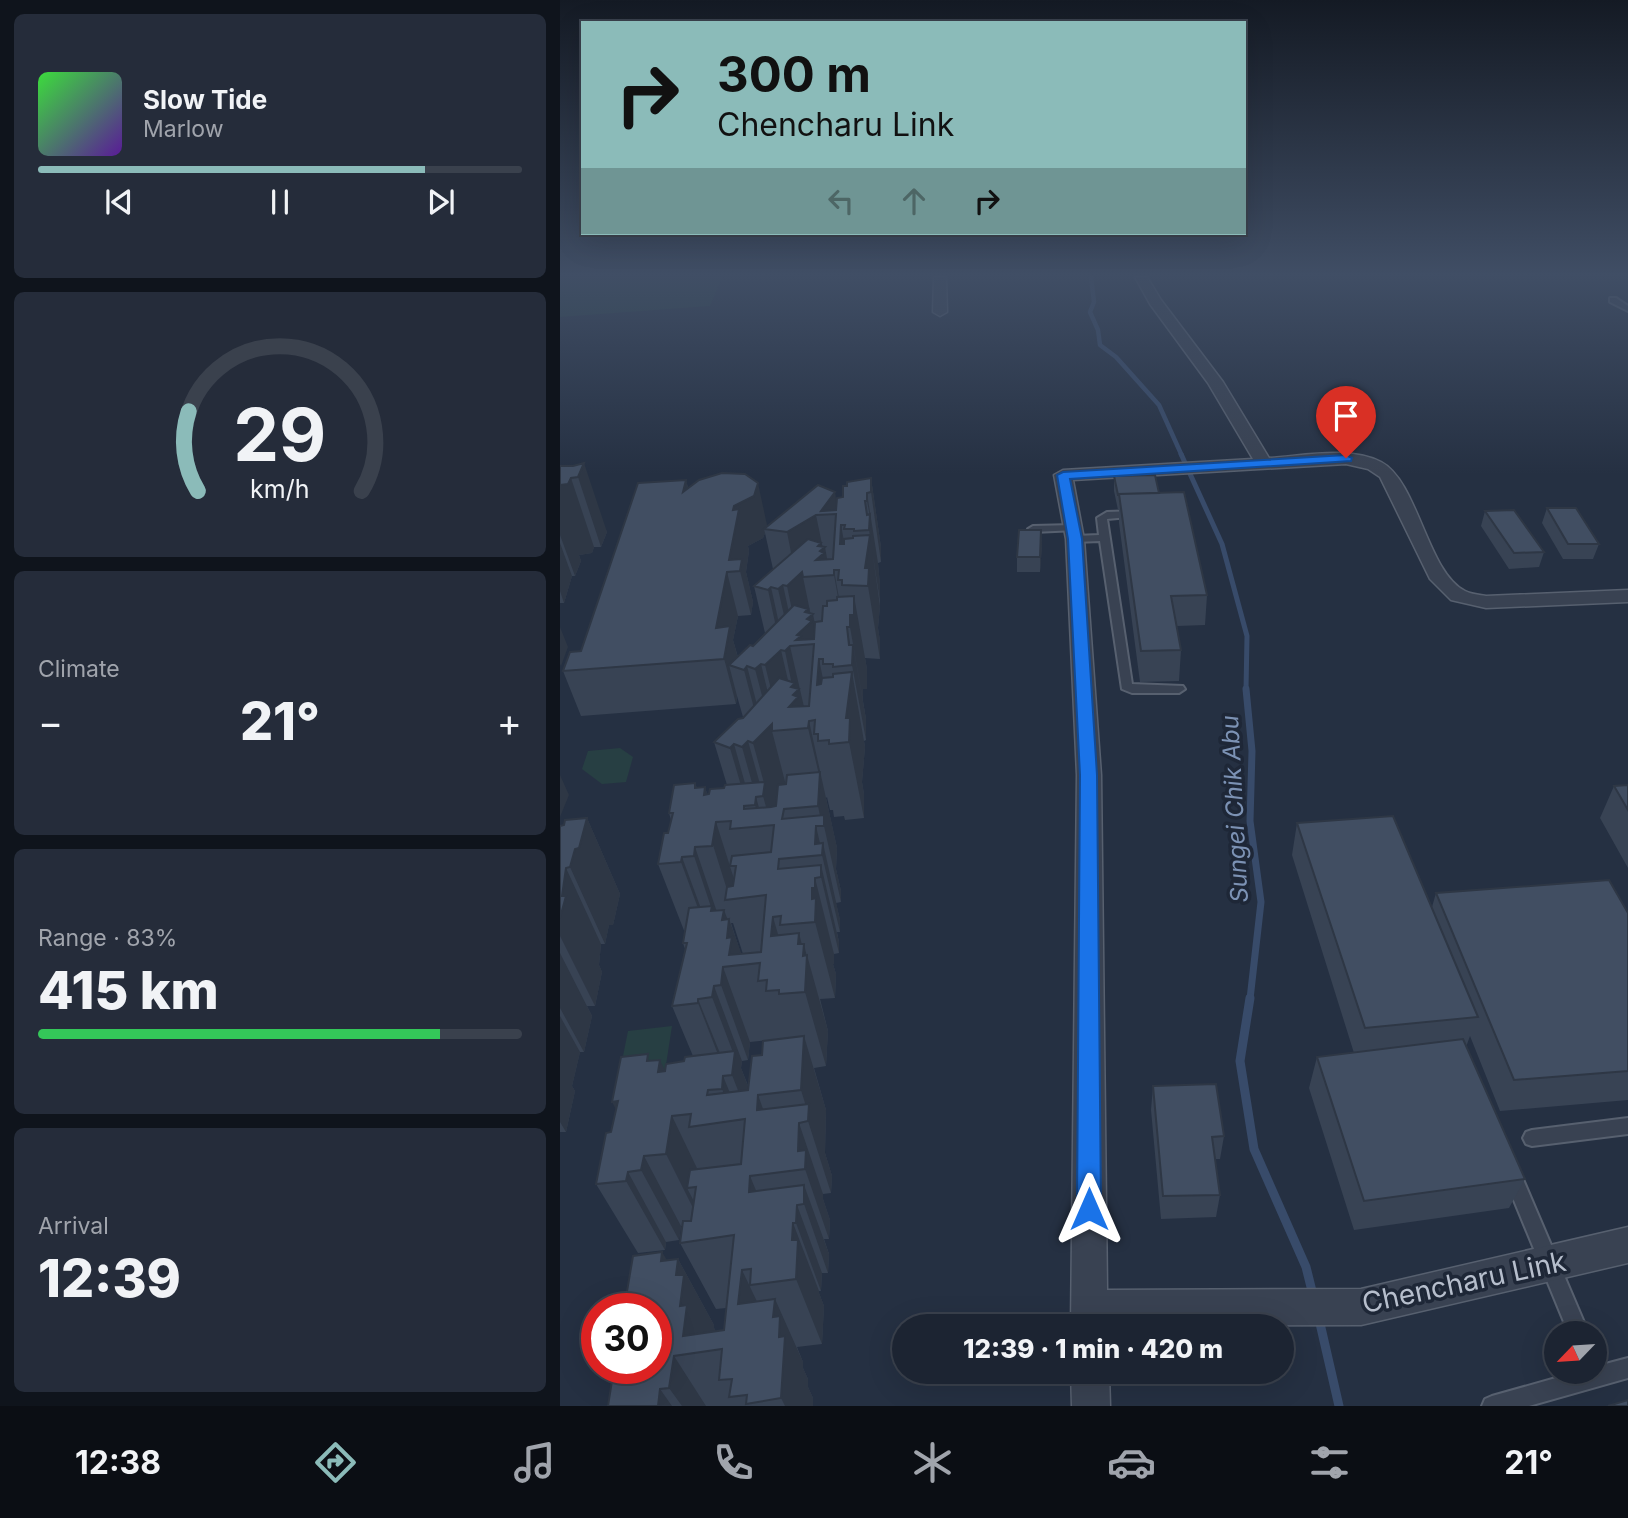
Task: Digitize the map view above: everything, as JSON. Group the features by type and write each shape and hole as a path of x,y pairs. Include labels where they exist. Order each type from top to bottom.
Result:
{"street":[{"path":"1188,343 1216,382 1263,462"},
{"path":"1089,1314 1088,775 1074,534 1063,475 1346,458 1381,469 1387,474 1440,579 1458,596 1486,602 1628,596"},
{"name":"Chencharu Link","path":"1146,1314 1261,1308 1361,1307 1628,1245"},
{"path":"1090,1384 1091,1406"}],"lane":[{"path":"1154,514 1103,516 1126,686 1132,689 1179,689"},
{"path":"1033,529 1105,538"},
{"path":"1532,1138 1628,1126"},
{"path":"1509,1164 1574,1321"},
{"path":"1607,1371 1628,1368"},
{"path":"1492,1406 1559,1384"}],"green space":[{"path":"620,748 633,757 626,782 602,784 582,769 588,751"},
{"path":"672,1026 662,1091 614,1101 628,1031"}],"building":[{"path":"584,463 578,477 571,478 568,484 560,485 560,466"},
{"path":"722,473 745,474 758,483 754,496 734,506 733,510 739,509 729,560 742,559 740,571 727,572 716,628 730,626 724,659 563,671 570,652 581,651 638,483 686,480 683,492 699,480"},
{"path":"1155,475 1159,493 1118,495 1114,476"},
{"path":"871,478 871,492 867,493 865,501 867,515 870,514 869,530 854,531 844,529 845,525 841,525 840,544 844,544 844,539 853,536 870,535 865,568 869,568 868,586 842,585 842,580 838,580 839,570 834,570 834,575 803,577 802,572 787,586 783,585 778,589 771,587 768,590 754,586 808,539 825,547 820,551 824,553 816,560 833,559 836,514 816,515 787,532 764,529 818,485 835,492 821,511 836,510 837,498 843,497 843,486 847,486 847,482"},
{"path":"1184,492 1207,595 1171,596 1181,650 1141,651 1119,494"},
{"path":"1547,508 1576,508 1599,544 1568,544"},
{"path":"1514,510 1544,552 1514,553 1485,511"},
{"path":"1019,530 1041,530 1040,557 1017,557"},
{"path":"854,596 854,615 850,615 850,627 847,627 849,645 853,645 852,665 833,667 833,664 823,664 823,659 819,659 817,685 821,684 822,678 852,672 846,718 850,718 849,742 829,744 829,740 818,741 818,734 814,734 815,720 809,721 808,728 772,731 772,724 753,743 748,741 742,747 734,744 730,748 714,742 738,719 743,718 779,678 795,683 791,687 799,689 793,695 798,697 789,707 809,706 814,644 790,646 785,651 781,650 765,665 761,664 755,669 747,666 744,670 729,665 750,645 753,646 794,605 808,609 805,612 813,614 807,619 812,621 797,635 801,636 796,640 814,639 815,622 822,621 823,606 827,606 827,601 837,600 837,597"},
{"path":"820,772 818,806 784,809 782,819 824,815 824,826 816,826 815,844 823,843 822,855 779,859 778,869 821,865 821,877 815,878 815,888 812,888 812,899 816,898 815,922 780,925 781,916 773,917 771,936 799,933 798,944 804,944 803,956 807,955 805,992 779,994 779,990 766,991 767,980 758,981 760,963 723,967 721,985 714,986 712,997 698,999 698,1003 672,1006 687,943 683,943 689,908 712,906 711,911 724,910 722,920 729,919 727,938 732,937 729,955 761,952 766,895 725,900 727,887 733,886 736,866 730,866 732,856 771,852 774,825 730,829 731,821 716,822 712,846 695,847 694,856 682,857 681,862 658,864 664,833 668,833 673,813 669,813 674,785 695,783 695,788 705,787 704,795 709,794 710,789 724,788 725,785 765,782 763,796 756,797 755,805 744,806 744,809 771,807 776,806 778,785 786,784 787,775"},
{"path":"1628,785 1628,810 1614,786"},
{"path":"1393,816 1478,1017 1365,1028 1297,823"},
{"path":"587,818 579,848 575,849 570,867 566,868 562,896 566,896 560,918 560,826 564,825 565,820"},
{"path":"1609,880 1628,913 1628,1071 1514,1080 1436,893"},
{"path":"804,1036 801,1090 758,1095 757,1110 809,1104 808,1121 799,1123 798,1151 806,1150 805,1169 750,1176 749,1192 804,1185 804,1204 797,1205 796,1223 793,1223 792,1240 798,1240 796,1279 750,1285 751,1269 742,1270 738,1304 775,1299 773,1317 780,1316 779,1337 785,1336 781,1398 746,1404 747,1395 729,1397 732,1379 719,1380 722,1349 674,1356 672,1369 672,1293 627,1293 633,1256 662,1252 661,1261 678,1259 676,1275 684,1275 680,1306 687,1305 683,1336 724,1330 734,1235 680,1243 683,1221 691,1221 696,1187 687,1188 690,1170 741,1164 745,1119 689,1127 691,1114 672,1116 666,1154 644,1156 641,1170 628,1172 626,1181 596,1184 606,1133 611,1132 618,1101 612,1102 621,1057 648,1054 647,1061 660,1060 658,1072 665,1071 666,1064 684,1061 685,1057 735,1051 732,1075 723,1076 722,1089 708,1090 707,1095 748,1090 752,1056 762,1055 763,1041"},
{"path":"1463,1039 1525,1179 1364,1201 1317,1057"},
{"path":"1216,1084 1224,1136 1212,1137 1220,1195 1163,1196 1153,1086"},
{"path":"611,1384 670,1384 669,1388 660,1389 658,1406 608,1406"},
{"path":"1628,1400 1628,1406 1608,1406"}],"waterway":[{"name":"Sungei Chik Abu","path":"1100,343 1159,405 1182,456"},
{"name":"Sungei Chik Abu","path":"1181,454 1222,544 1247,636 1246,689"},
{"name":"Sungei Chik Abu","path":"1246,689 1252,751 1250,821 1261,902 1250,999"},
{"name":"Sungei Chik Abu","path":"1250,998 1240,1061 1254,1149 1306,1267 1313,1295"},
{"name":"Sungei Chik Abu","path":"1319,1319 1339,1406"}],"route":[{"path":"1089,1209 1088,775 1075,539 1063,475 1346,458"}]}
